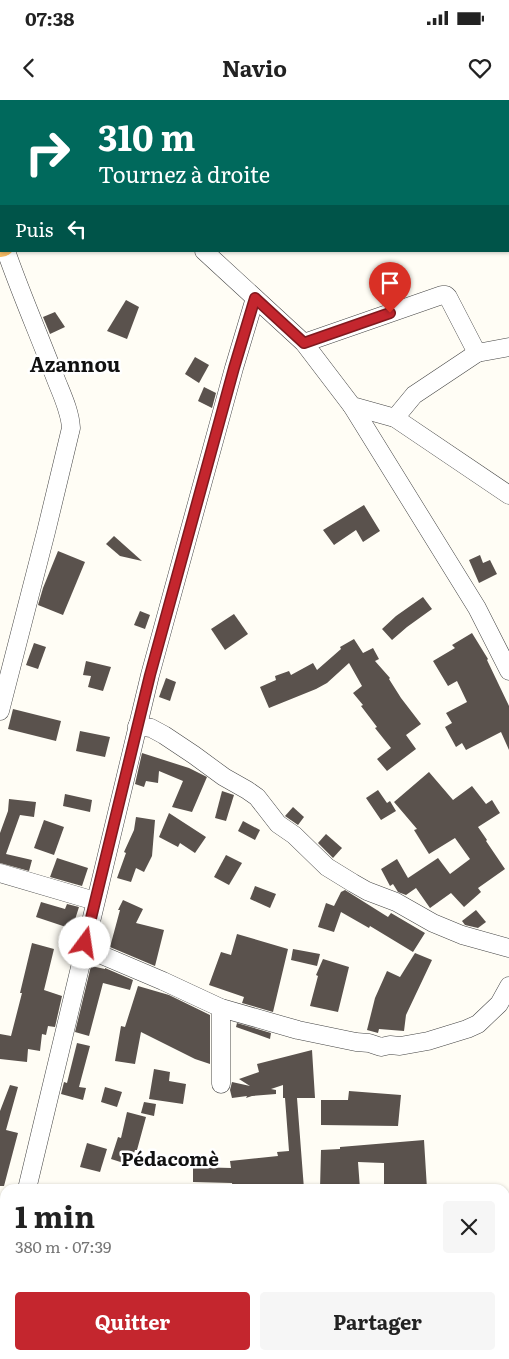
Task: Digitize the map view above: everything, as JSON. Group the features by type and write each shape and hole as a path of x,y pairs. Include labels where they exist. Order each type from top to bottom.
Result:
{"street":[{"path":"0,711 71,428 71,420 41,338 6,252"},
{"path":"205,252 304,343 352,406 477,608 509,671"},
{"path":"304,343 446,295 477,353"},
{"path":"28,1184 137,726 231,378 255,298"},
{"path":"395,418 414,395 477,353 509,347"},
{"path":"352,406 395,418 509,495"},
{"path":"137,726 151,728 164,735 224,777 247,790 257,798 278,824 294,835 327,867 353,883 396,902 433,923 462,935 509,948"},
{"path":"0,873 96,901"},
{"path":"85,943 91,950 97,953 162,980 221,1008 298,1030 369,1043 381,1047 428,1041 478,1024 499,1004 509,986"},
{"path":"221,1008 221,1084"}],"building":[{"path":"126,300 139,307 127,339 107,331"},
{"path":"55,312 65,327 50,334 43,317"},
{"path":"195,357 209,365 199,383 185,374"},
{"path":"204,387 216,393 212,408 198,401"},
{"path":"364,505 380,531 363,542 356,530 334,545 323,530"},
{"path":"114,536 142,561 120,556 106,544"},
{"path":"58,551 85,562 63,615 38,605"},
{"path":"480,555 483,563 490,560 497,574 479,583 469,560"},
{"path":"423,597 432,609 392,640 382,629 396,616"},
{"path":"140,611 150,615 145,629 134,625"},
{"path":"234,614 248,634 225,650 211,629"},
{"path":"472,633 488,659 509,706 509,750 501,732 466,750 462,743 456,747 445,727 452,723 446,713 467,702 457,681 448,686 433,661 455,648 452,645"},
{"path":"354,639 363,653 373,648 379,659 375,661 390,678 401,698 421,724 406,735 416,749 387,771 377,759 391,748 375,728 377,727 353,693 362,686 349,663 327,683 269,708 260,687 276,680 275,676 289,671 291,675 313,663 317,670 341,649 340,647"},
{"path":"34,643 46,647 38,669 26,665"},
{"path":"86,661 111,667 103,691 88,687 91,676 83,675"},
{"path":"166,678 176,682 170,701 159,697"},
{"path":"13,709 61,721 56,741 8,729"},
{"path":"80,731 110,737 105,757 76,751"},
{"path":"142,753 189,768 207,777 192,812 172,807 183,781 159,771 158,783 146,781 144,787 135,784"},
{"path":"429,772 453,800 472,786 486,804 492,800 500,813 478,827 505,869 478,888 481,892 464,907 451,893 430,908 416,888 406,895 398,892 393,884 390,886 381,869 397,859 408,878 438,858 450,874 470,859 455,838 429,854 414,830 417,829 394,802"},
{"path":"378,790 387,803 390,801 396,811 381,820 366,798"},
{"path":"222,791 234,795 226,821 215,818"},
{"path":"65,794 92,800 90,812 63,806"},
{"path":"9,799 36,802 34,817 20,815 6,854 32,860 29,871 0,863 0,833 8,811"},
{"path":"293,807 304,817 298,825 285,816"},
{"path":"169,813 206,837 195,853 180,843 178,847 159,837"},
{"path":"136,817 155,820 152,856 144,872 136,868 131,882 117,878 126,853 124,852 134,830"},
{"path":"44,820 64,827 54,855 34,848"},
{"path":"243,821 260,830 255,840 238,831"},
{"path":"326,834 342,848 333,858 318,843"},
{"path":"226,855 242,863 229,885 214,877"},
{"path":"57,858 88,868 82,886 50,877"},
{"path":"255,886 276,894 270,908 250,899"},
{"path":"345,890 388,917 391,913 425,933 413,952 370,926 369,928 341,912 334,932 318,927 326,903 334,906 341,892"},
{"path":"123,900 143,909 136,923 164,930 155,966 110,947 120,910 118,910"},
{"path":"41,902 65,909 67,904 79,907 72,929 36,917"},
{"path":"476,910 486,922 478,928 465,925 462,921"},
{"path":"237,934 288,949 273,1012 242,1003 244,997 209,985 221,952 231,955"},
{"path":"32,943 54,949 44,990 62,996 55,1027 48,1026 46,1035 42,1034 40,1051 28,1049 27,1062 0,1059 0,1034 11,1036"},
{"path":"293,949 320,954 317,966 291,960"},
{"path":"415,953 432,960 406,1015 404,1031 379,1029 378,1033 367,1030 375,998 387,971 400,977"},
{"path":"323,959 349,967 338,1012 310,1006 318,976 316,975"},
{"path":"91,966 105,968 133,980 130,990 103,983 89,1036 75,1032"},
{"path":"138,986 169,995 210,1015 210,1064 195,1059 141,1032 135,1064 115,1061 121,1026 125,1027"},
{"path":"237,1023 271,1033 270,1039 236,1027"},
{"path":"77,1043 90,1046 79,1087 86,1088 83,1100 61,1094 64,1082 67,1083"},
{"path":"312,1050 315,1098 297,1098 304,1184 193,1182 193,1167 231,1168 230,1161 278,1156 277,1152 289,1151 283,1085 271,1089 276,1090 276,1094 232,1098 230,1090 232,1082 250,1086 239,1079 259,1072 257,1064"},
{"path":"154,1069 170,1072 169,1081 186,1084 183,1104 149,1099"},
{"path":"10,1085 18,1087 6,1130 18,1133 5,1184 0,1184 0,1111"},
{"path":"105,1087 122,1092 117,1107 101,1102"},
{"path":"349,1091 401,1095 398,1126 321,1125 321,1100 348,1100"},
{"path":"144,1102 156,1104 154,1116 141,1113"},
{"path":"127,1112 146,1117 137,1150 135,1150 130,1165 111,1159 118,1137 121,1138"},
{"path":"424,1140 427,1184 384,1184 384,1163 358,1162 360,1184 320,1184 321,1150 340,1149 340,1147"},
{"path":"87,1143 107,1149 100,1172 80,1167"}],"district":[{"name":"Azannou","path":"75,365"},
{"name":"Pédacomè","path":"170,1159"}],"route":[{"path":"85,943 150,675 255,298 304,343 390,313"}]}
